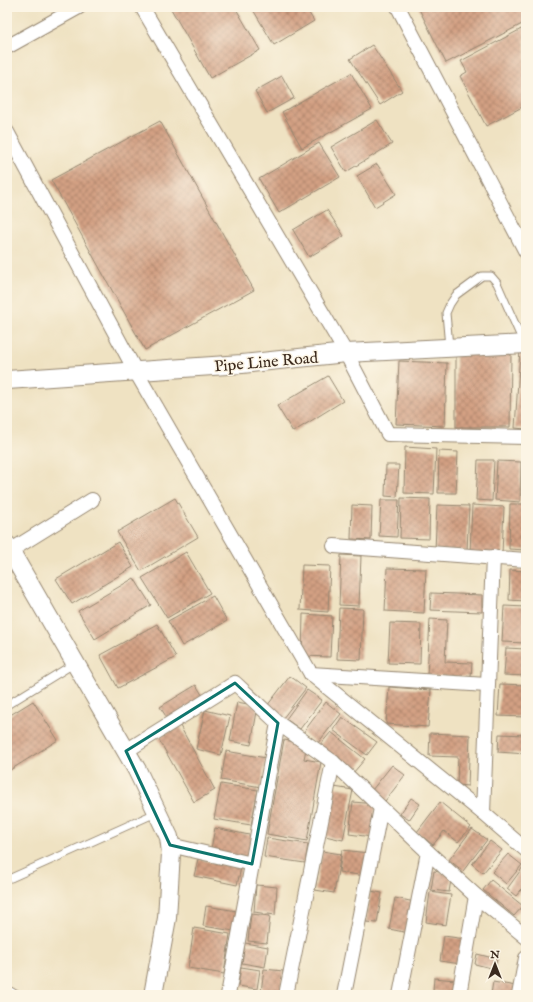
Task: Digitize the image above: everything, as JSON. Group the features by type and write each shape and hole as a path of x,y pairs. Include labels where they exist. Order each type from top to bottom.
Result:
{"street":[{"path":"7,47 79,7"},
{"path":"142,7 346,353 388,434 526,437"},
{"path":"398,7 526,252"},
{"path":"7,132 136,372 311,674 483,813 526,850"},
{"name":"Pipe Line Road","path":"7,380 242,364 346,353 525,344"},
{"path":"92,500 9,548 137,770 169,837 170,882 167,918 153,995"},
{"path":"334,546 526,560"},
{"path":"483,813 493,557"},
{"path":"311,674 487,685"},
{"path":"126,751 235,683 278,723 333,762 476,896 526,937"},
{"path":"228,995 278,723"},
{"path":"286,995 333,762"},
{"path":"344,995 381,808"},
{"path":"170,845 252,864"},
{"path":"400,995 428,852"},
{"path":"459,995 476,896"},
{"path":"519,995 526,958"}],"lane":[{"path":"449,347 446,313 450,304 456,295 482,276 491,276 497,283 525,344"},
{"path":"7,706 75,663"},
{"path":"11,878 158,812"},
{"path":"7,989 17,995"}],"highlighted area":[{"path":"235,683 278,723 252,864 170,845 126,751"}],"building":[{"path":"170,7 235,7 260,50 210,78"},
{"path":"305,7 314,21 274,45 252,8"},
{"path":"418,7 526,7 526,22 446,63"},
{"path":"525,27 526,105 486,126 460,76 467,72 461,61"},
{"path":"372,45 402,91 380,105 350,59"},
{"path":"351,73 372,109 302,148 282,112"},
{"path":"282,76 294,98 267,113 255,91"},
{"path":"377,120 392,144 346,172 331,147"},
{"path":"160,121 254,290 145,350 51,180"},
{"path":"319,143 340,177 279,213 259,179"},
{"path":"377,164 396,194 375,207 357,176"},
{"path":"327,210 344,236 309,257 293,230"},
{"path":"520,350 526,350 526,429 515,428"},
{"path":"456,353 511,354 510,427 456,427"},
{"path":"399,361 447,363 445,426 396,424"},
{"path":"328,376 343,401 293,432 277,406"},
{"path":"405,447 436,449 434,494 404,493"},
{"path":"439,451 458,452 456,493 438,493"},
{"path":"478,460 494,460 492,501 476,500"},
{"path":"497,461 521,462 520,502 495,500"},
{"path":"524,462 526,463 526,502 523,502"},
{"path":"386,465 399,465 397,497 385,496"},
{"path":"175,498 198,537 141,571 117,532"},
{"path":"401,498 430,499 429,539 400,538"},
{"path":"381,500 399,500 397,537 379,536"},
{"path":"510,504 526,504 526,550 509,549"},
{"path":"352,505 372,506 371,540 351,539"},
{"path":"437,505 469,506 467,551 435,550"},
{"path":"472,505 504,507 502,554 470,553"},
{"path":"118,542 133,567 72,604 56,579"},
{"path":"186,552 210,593 167,618 142,578"},
{"path":"341,555 361,556 359,606 339,605"},
{"path":"302,565 330,566 328,612 300,610"},
{"path":"387,568 426,569 424,613 385,611"},
{"path":"510,570 526,571 526,601 509,600"},
{"path":"134,578 151,605 95,639 78,611"},
{"path":"431,593 482,595 482,612 430,610"},
{"path":"213,596 227,621 182,646 168,621"},
{"path":"504,606 526,607 526,643 502,642"},
{"path":"339,608 363,609 361,660 337,659"},
{"path":"303,614 332,616 330,657 302,656"},
{"path":"430,619 447,620 445,662 472,663 471,677 427,676"},
{"path":"390,623 421,624 420,664 388,663"},
{"path":"157,624 176,657 118,688 100,655"},
{"path":"506,648 526,649 526,676 504,675"},
{"path":"290,676 306,688 283,718 267,706"},
{"path":"500,684 526,685 526,717 498,716"},
{"path":"196,685 204,698 169,721 160,707"},
{"path":"389,687 431,690 428,727 386,724"},
{"path":"307,690 322,700 300,729 286,719"},
{"path":"33,701 58,740 7,772 7,717"},
{"path":"237,702 258,706 251,745 230,741"},
{"path":"326,702 341,714 317,744 303,733"},
{"path":"205,710 230,716 221,755 196,749"},
{"path":"342,717 377,742 367,755 333,730"},
{"path":"180,726 215,790 194,802 158,738"},
{"path":"331,732 365,759 353,773 319,746"},
{"path":"430,733 470,735 468,786 457,785 458,757 429,756"},
{"path":"499,734 526,735 526,754 498,752"},
{"path":"284,740 307,744 304,759 321,762 307,841 267,834"},
{"path":"226,751 266,758 261,787 221,780"},
{"path":"392,765 405,775 382,805 368,795"},
{"path":"221,784 258,790 251,825 214,819"},
{"path":"334,787 353,790 343,840 325,836"},
{"path":"411,798 420,804 409,820 400,814"},
{"path":"353,802 376,804 372,837 349,834"},
{"path":"440,802 471,827 458,842 444,831 433,845 417,832"},
{"path":"215,828 254,836 249,861 210,854"},
{"path":"472,829 487,840 463,871 449,860"},
{"path":"267,838 308,844 305,863 264,857"},
{"path":"490,841 502,850 483,873 472,864"},
{"path":"342,850 368,853 365,876 339,872"},
{"path":"322,851 341,854 334,893 315,890"},
{"path":"508,854 522,865 506,884 492,872"},
{"path":"198,859 241,868 237,885 194,876"},
{"path":"523,867 526,869 526,884 516,896 507,889"},
{"path":"434,871 452,874 449,892 431,890"},
{"path":"491,880 523,906 514,916 483,890"},
{"path":"256,885 277,887 275,915 254,912"},
{"path":"371,891 382,893 377,923 366,922"},
{"path":"430,892 451,895 446,925 426,922"},
{"path":"395,898 415,902 409,933 389,929"},
{"path":"206,906 237,911 234,931 203,926"},
{"path":"251,914 270,916 267,943 248,941"},
{"path":"194,928 230,934 224,974 188,968"},
{"path":"444,936 465,939 461,964 440,961"},
{"path":"245,943 268,947 265,967 242,963"},
{"path":"477,954 497,959 495,969 475,964"},
{"path":"241,967 260,970 257,989 238,986"},
{"path":"264,969 283,971 281,994 261,992"},
{"path":"434,978 455,980 453,993 433,991"},
{"path":"493,982 516,986 515,995 491,994"}]}
